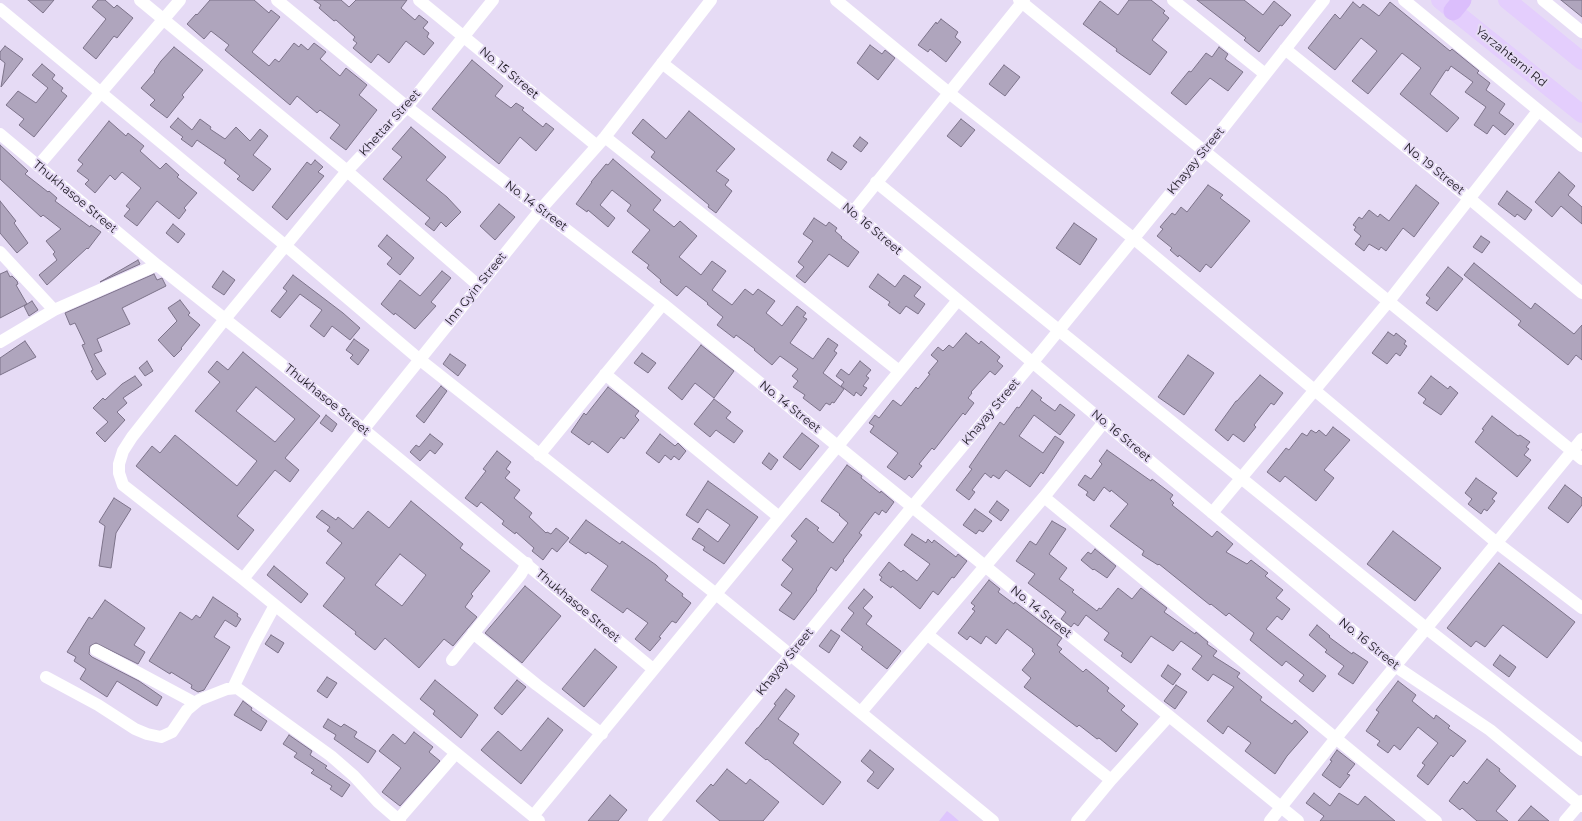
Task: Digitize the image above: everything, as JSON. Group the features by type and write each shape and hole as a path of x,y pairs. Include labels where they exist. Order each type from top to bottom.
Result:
{"main road":[{"path":"1508,0 1581,58"},
{"name":"Yarzahtarni Rd","path":"1452,4 1582,114"}],"street":[{"path":"140,0 347,171 479,286"},
{"path":"38,166 180,0"},
{"name":"No. 14 Street","path":"277,0 406,107 663,304 1298,821"},
{"name":"No. 15 Street","path":"419,0 899,371"},
{"name":"Khettar Street","path":"493,0 406,107 347,171 225,319 132,437 123,451 119,464 119,473 124,484 275,605 536,819"},
{"name":"Inn Gyin Street","path":"243,579 541,209 601,142 711,0"},
{"path":"836,0 949,93 1133,238 1497,543 1582,608"},
{"path":"1173,0 1265,74"},
{"path":"1404,0 1582,146"},
{"path":"1543,0 1582,32"},
{"path":"853,212 1022,1 1582,459"},
{"name":"Khayay Street","path":"654,821 1205,151 1285,49 1319,2"},
{"path":"0,9 286,246 419,359 791,654 993,821"},
{"name":"No. 19 Street","path":"1285,49 1470,198 1582,293"},
{"name":"No. 16 Street","path":"662,63 853,212 1395,666 1490,730 1581,804"},
{"path":"1212,513 1389,301 1538,111"},
{"name":"Thukhasoe Street","path":"0,134 158,266 363,429 527,563 653,669"},
{"path":"876,182 1426,628 1582,750"},
{"path":"0,252 54,310"},
{"path":"0,342 54,310 158,266"},
{"path":"536,819 653,669 958,300"},
{"path":"539,455 663,304"},
{"path":"605,374 779,517"},
{"path":"861,712 1044,497 1104,422"},
{"path":"1270,821 1336,738 1582,439"},
{"path":"1044,497 1436,821"},
{"path":"452,660 521,574 527,563"},
{"path":"233,688 275,605"},
{"path":"473,633 537,685 602,734"},
{"path":"928,635 1111,780"},
{"path":"96,650 195,703"},
{"path":"46,678 98,705 135,729 161,737 172,732 179,720 199,700 233,688 242,690 331,756 354,776 378,802 398,820 456,754"},
{"path":"1077,821 1111,780 1169,716"},
{"path":"1565,821 1581,804"}],"shaded area":[{"path":"947,811 951,814 959,821 939,821"}],"building":[{"path":"28,0 54,0 43,13"},
{"path":"98,0 105,0 114,8 117,5 133,18 117,38 114,36 96,59 83,48 106,19 92,7"},
{"path":"210,0 254,0 269,13 271,10 280,17 252,52 269,66 275,59 279,62 294,43 299,47 301,44 308,50 314,43 326,52 320,59 340,76 346,68 367,85 359,95 377,110 346,150 330,138 340,125 320,110 317,113 297,96 290,105 225,50 229,45 211,31 204,39 187,24"},
{"path":"314,0 341,0 349,7 356,0 407,0 401,8 415,20 419,15 428,22 423,28 429,33 427,37 434,43 424,55 406,41 389,63 378,54 371,63 353,48 357,43 353,40 355,37 336,20 334,21 319,8 321,5"},
{"path":"1129,0 1151,0 1165,11 1163,13 1169,18 1152,40 1167,52 1150,75 1116,51 1117,49 1083,24 1100,1 1118,15"},
{"path":"1197,0 1244,0 1263,15 1274,1 1291,15 1282,26 1280,25 1259,52 1244,40 1246,38"},
{"path":"1561,0 1582,0 1582,17"},
{"path":"1353,2 1360,8 1363,4 1379,16 1390,2 1450,51 1452,49 1479,71 1477,73 1490,83 1486,90 1505,104 1499,113 1514,124 1505,135 1493,125 1487,134 1474,125 1486,107 1465,92 1473,82 1451,66 1448,71 1446,70 1430,94 1459,118 1447,132 1400,94 1421,68 1402,53 1368,94 1352,81 1377,51 1361,38 1335,70 1308,48 1335,14 1340,19"},
{"path":"941,19 958,32 955,37 961,42 946,62 930,49 928,52 918,45 936,22 937,24"},
{"path":"870,45 882,54 885,50 895,58 878,80 857,63"},
{"path":"5,46 23,59 1,87 5,63 0,59 0,52"},
{"path":"174,47 203,70 182,95 184,97 167,118 150,105 155,100 141,88 155,72 154,71 161,61"},
{"path":"1219,47 1228,54 1225,59 1243,72 1228,91 1210,78 1186,105 1171,93 1189,71 1191,72 1206,53 1212,57"},
{"path":"472,60 503,86 495,96 511,108 516,103 524,108 522,110 543,127 546,123 554,129 536,151 520,137 499,164 432,109"},
{"path":"42,64 55,75 52,79 63,88 61,91 67,96 34,137 19,125 24,119 6,105 18,91 36,103 48,88 32,75"},
{"path":"1004,65 1020,77 1005,96 989,84"},
{"path":"689,111 735,149 716,171 729,180 725,185 732,191 716,213 708,207 709,205 651,157 655,152 632,133 643,119 666,139"},
{"path":"178,118 192,130 200,119 211,127 210,129 225,139 236,127 250,141 260,129 268,136 253,155 271,169 253,191 237,179 240,176 224,163 226,160 197,140 192,147 181,139 183,137 170,127"},
{"path":"961,119 975,130 961,147 947,136"},
{"path":"109,121 126,136 128,133 144,146 140,151 160,169 166,163 179,175 177,177 197,193 184,208 186,210 179,219 157,201 137,226 124,216 130,209 126,206 141,188 122,172 115,180 110,175 95,193 85,184 89,180 77,171 83,164 78,160"},
{"path":"411,127 446,157 426,180 447,197 461,212 446,227 441,222 434,231 425,224 430,218 383,179 402,157 392,149"},
{"path":"860,137 868,143 861,152 853,146"},
{"path":"0,145 28,171 25,174 57,198 55,201 90,227 91,225 101,232 88,249 87,248 47,285 39,275 57,260 53,254 55,252 46,241 61,229 43,215 41,217 0,179"},
{"path":"832,152 847,162 841,170 827,160"},
{"path":"613,159 661,200 653,210 674,227 680,221 697,236 679,257 701,275 712,261 726,271 712,290 732,305 745,289 753,295 758,289 775,301 766,313 782,326 797,306 806,313 803,317 807,319 790,343 813,359 828,338 838,345 834,351 837,353 823,373 844,389 834,403 832,402 830,405 826,403 820,411 803,398 805,395 793,387 798,381 792,376 798,369 780,356 772,365 754,350 755,349 736,335 734,338 717,325 723,317 686,286 677,296 660,282 661,280 647,268 649,265 632,252 650,230 627,211 631,205 612,190 600,205 615,218 608,227 588,210 587,212 576,204 591,182 606,164 608,165"},
{"path":"315,160 323,167 318,172 324,176 287,220 272,207 307,162 311,165"},
{"path":"1559,172 1575,186 1568,195 1582,207 1582,224 1561,206 1552,217 1535,202"},
{"path":"1208,185 1223,195 1220,198 1250,221 1211,268 1206,264 1200,272 1179,255 1178,257 1170,250 1172,248 1157,236 1163,229 1160,227 1172,213 1175,215 1181,207 1187,212"},
{"path":"1416,185 1439,203 1414,237 1403,228 1386,251 1381,247 1379,250 1369,244 1364,251 1355,244 1361,236 1354,230 1356,227 1353,225 1359,217 1362,219 1369,210 1378,217 1380,214 1389,221"},
{"path":"1507,191 1532,210 1525,220 1517,214 1515,217 1498,204"},
{"path":"0,201 16,221 14,223 28,243 17,253 0,233"},
{"path":"499,204 515,217 495,240 480,226"},
{"path":"814,218 826,226 829,222 837,228 835,231 842,237 841,238 859,252 848,267 829,254 805,283 796,276 804,267 798,262 813,241 803,234"},
{"path":"1074,223 1097,239 1080,265 1056,248"},
{"path":"173,224 185,234 178,243 166,233"},
{"path":"387,235 414,258 400,275 387,264 392,258 378,246"},
{"path":"1481,236 1490,242 1482,253 1473,247"},
{"path":"138,260 140,264 100,282"},
{"path":"1474,263 1531,309 1535,303 1574,334 1582,325 1582,360 1576,355 1568,365 1518,325 1521,321 1464,275"},
{"path":"1448,267 1463,279 1437,311 1426,303 1430,298 1426,295"},
{"path":"7,271 10,277 12,276 17,281 18,284 16,285 27,304 0,318 0,274"},
{"path":"223,271 235,280 224,295 212,287"},
{"path":"442,271 451,278 431,302 436,306 415,329 381,304 400,280 420,296"},
{"path":"154,274 157,280 162,278 166,286 122,308 130,324 97,339 102,351 94,354 106,374 97,380 91,371 93,370 82,345 85,344 75,323 70,325 65,313"},
{"path":"878,274 895,287 904,275 921,287 914,296 925,304 918,314 906,306 900,314 888,305 890,302 869,287"},
{"path":"293,275 343,313 360,328 350,340 332,326 324,337 310,326 322,310 300,294 280,318 271,311 287,291 283,288"},
{"path":"180,300 190,313 188,315 200,325 174,357 158,340 177,321 168,308"},
{"path":"32,301 38,310 29,316 24,306"},
{"path":"1388,332 1394,336 1396,333 1406,341 1404,344 1407,346 1400,356 1396,353 1387,364 1372,353"},
{"path":"966,333 979,344 981,341 1000,357 997,361 1003,366 995,375 990,371 971,392 972,393 968,398 974,403 965,415 963,413 934,450 932,448 919,464 922,466 912,478 909,475 905,480 887,467 898,453 870,432 874,426 869,423 875,415 879,418 893,400 901,406 916,387 918,389 930,374 928,373 938,361 931,355 938,347 943,351 949,345 953,348"},
{"path":"354,339 369,350 358,365 350,358 353,355 346,350"},
{"path":"25,341 36,357 0,375 0,358"},
{"path":"701,345 734,371 714,398 695,383 682,400 668,388"},
{"path":"243,352 320,416 285,458 299,470 290,482 275,470 237,516 254,530 238,550 136,466 152,446 160,453 175,435 237,486 257,461 195,411 220,382 208,372 217,361 228,370","holes":["256,387 295,419 275,442 236,411"]},
{"path":"642,353 656,363 648,373 634,363"},
{"path":"450,354 466,365 458,376 443,364"},
{"path":"1188,355 1214,373 1184,415 1158,397"},
{"path":"147,361 153,371 145,376 139,368"},
{"path":"860,361 871,370 866,376 869,378 863,386 867,388 861,396 856,392 854,396 841,386 844,382 836,376 841,369 849,375"},
{"path":"1260,375 1283,393 1274,405 1271,403 1254,425 1256,427 1244,442 1233,434 1228,441 1215,430 1236,401"},
{"path":"135,376 142,385 123,398 127,403 117,412 125,420 105,442 96,433 108,422 93,408 103,398 105,400 122,384"},
{"path":"1431,376 1448,389 1450,386 1458,393 1441,415 1423,403 1426,399 1418,393"},
{"path":"441,386 447,391 424,423 416,416"},
{"path":"608,387 639,411 635,416 639,420 624,439 621,437 608,453 592,441 589,445 571,432 584,413 586,415"},
{"path":"1032,390 1042,398 1040,400 1055,411 1060,404 1075,415 1060,435 1034,415 1019,436 1043,453 1055,436 1064,442 1043,474 1041,472 1030,487 1006,470 999,479 993,475 991,478 985,473 972,490 975,492 969,500 956,490 972,469 969,467 1000,422 1004,425"},
{"path":"714,399 731,412 726,418 743,431 734,443 716,430 710,437 694,424"},
{"path":"326,415 337,424 332,432 320,423"},
{"path":"1492,416 1518,436 1520,435 1530,442 1526,447 1529,449 1524,455 1531,460 1517,477 1475,442 1484,430 1482,429"},
{"path":"1333,427 1350,440 1324,470 1334,478 1316,501 1285,476 1280,482 1267,472 1286,448 1289,450 1302,433 1307,436 1311,430 1316,433 1319,430 1326,436"},
{"path":"802,433 819,446 800,470 783,457"},
{"path":"430,434 443,444 435,454 430,450 420,461 410,452 416,445 419,447"},
{"path":"660,434 675,446 678,443 686,451 679,460 674,456 671,460 665,455 659,463 646,453"},
{"path":"1107,450 1151,481 1152,479 1173,495 1170,499 1174,503 1172,505 1212,537 1217,531 1233,544 1226,552 1247,564 1251,560 1268,573 1265,576 1283,590 1276,598 1290,609 1282,620 1277,616 1266,629 1326,676 1313,692 1299,681 1304,675 1286,661 1282,666 1250,640 1254,633 1229,613 1226,616 1211,604 1210,605 1159,564 1158,565 1142,555 1144,551 1110,526 1128,504 1111,490 1110,492 1104,487 1094,501 1086,495 1088,492 1078,485 1085,475 1091,479 1102,464 1099,461"},
{"path":"497,451 511,462 506,469 510,472 505,478 520,490 514,498 532,513 529,517 546,533 551,534 556,528 569,538 557,552 552,548 543,560 532,551 534,548 516,532 515,534 502,524 504,521 481,502 477,507 465,498 486,471 483,469"},
{"path":"769,453 778,460 771,470 762,463"},
{"path":"847,465 862,476 861,478 880,493 881,491 894,502 886,513 882,510 879,515 875,512 859,533 862,535 843,560 844,561 836,571 831,567 816,589 817,590 794,620 779,610 792,593 781,585 793,569 782,560 797,541 791,536 806,518 819,528 817,530 833,543 848,523 839,515 840,514 821,501"},
{"path":"1476,478 1497,493 1492,499 1495,501 1487,511 1484,509 1481,514 1468,504 1472,499 1465,493"},
{"path":"708,481 758,517 724,564 703,550 705,547 692,539 699,528 718,542 730,525 707,509 698,523 686,515"},
{"path":"1565,485 1582,498 1582,505 1568,523 1548,508"},
{"path":"114,498 131,509 116,533 111,568 99,566 105,526 99,522"},
{"path":"411,501 463,544 460,548 490,571 471,594 473,596 465,607 477,617 453,646 444,639 419,668 385,638 375,650 355,634 356,632 323,606 345,578 326,563 342,543 327,531 330,527 316,517 322,510 336,520 338,517 353,529 368,511 389,528","holes":["400,554 426,575 402,606 375,585"]},
{"path":"997,501 1009,510 1001,521 989,512"},
{"path":"975,509 992,521 983,532 979,530 976,534 963,525"},
{"path":"586,520 620,544 622,541 656,565 668,576 665,580 683,594 682,596 691,603 676,623 672,621 650,651 635,639 648,623 627,608 623,613 591,590 608,566 588,552 586,554 569,542"},
{"path":"1052,521 1066,529 1049,554 1067,568 1059,579 1074,590 1072,592 1097,611 1099,608 1101,609 1118,588 1132,599 1141,588 1167,608 1164,612 1195,634 1196,632 1208,642 1207,644 1217,651 1213,656 1240,673 1237,677 1262,697 1260,700 1292,724 1295,720 1308,732 1287,756 1275,774 1245,751 1251,743 1228,726 1223,734 1207,721 1234,687 1213,674 1208,681 1192,669 1202,656 1181,641 1173,651 1151,636 1131,663 1121,656 1123,653 1104,640 1109,633 1086,615 1078,626 1074,623 1071,627 1061,619 1066,612 1028,583 1035,574 1016,561 1030,541 1036,545"},
{"path":"1393,531 1441,568 1415,601 1367,564"},
{"path":"912,534 926,543 928,539 932,543 934,540 956,557 958,554 967,561 938,595 933,591 920,609 892,586 891,588 880,580 882,577 879,575 889,562 901,572 903,570 917,581 930,564 904,545"},
{"path":"1095,549 1116,566 1107,578 1094,569 1093,570 1081,560 1088,552 1091,554"},
{"path":"1499,563 1575,622 1547,658 1503,625 1485,647 1476,641 1471,647 1447,628"},
{"path":"274,566 308,594 301,603 267,575"},
{"path":"989,580 1000,589 998,592 1014,604 1015,602 1062,638 1057,645 1062,649 1059,652 1083,672 1086,669 1109,688 1107,691 1125,706 1121,710 1138,724 1116,752 1099,738 1097,739 1079,725 1077,727 1024,687 1031,678 1022,670 1035,654 1032,651 1033,649 1007,629 996,644 986,636 981,644 970,636 967,640 958,633 975,611 972,609 975,606 971,603"},
{"path":"525,586 561,616 522,663 485,633"},
{"path":"864,589 873,597 863,608 872,616 866,624 901,651 887,669 861,649 863,647 841,630 854,613 848,608"},
{"path":"213,597 238,614 237,616 241,619 236,627 225,620 214,637 230,647 204,690 198,692 191,688 192,685 149,661 180,612 192,620 196,615 200,618"},
{"path":"105,600 145,628 134,645 145,652 138,664 96,643 90,646 89,654 92,657 139,681 162,697 157,706 117,681 107,697 80,679 86,669 74,661 76,657 67,652 89,617 92,619"},
{"path":"1317,625 1330,636 1329,637 1352,654 1353,652 1368,662 1353,684 1338,674 1344,666 1325,652 1327,650 1309,635"},
{"path":"831,630 840,636 829,653 819,646"},
{"path":"271,635 284,643 278,653 265,644"},
{"path":"595,649 617,667 584,707 562,689"},
{"path":"1500,655 1516,667 1509,677 1493,665"},
{"path":"1168,665 1181,674 1173,685 1161,676"},
{"path":"327,677 337,683 327,698 317,691"},
{"path":"435,680 478,715 461,738 433,714 435,711 420,699"},
{"path":"517,680 526,687 502,715 494,708"},
{"path":"1398,681 1416,695 1412,701 1434,719 1436,715 1450,726 1448,728 1466,741 1453,757 1451,755 1428,785 1417,776 1425,765 1422,763 1438,743 1418,727 1400,750 1394,745 1388,753 1377,745 1380,741 1366,731 1379,712 1376,710"},
{"path":"1176,685 1187,692 1175,709 1164,701"},
{"path":"786,689 795,696 778,719 799,734 793,743 841,782 823,805 745,743 776,705 774,704"},
{"path":"243,701 252,708 251,710 267,721 261,731 234,715"},
{"path":"548,718 563,730 521,784 481,750 498,731 521,751"},
{"path":"328,719 341,727 344,724 357,732 354,737 376,751 368,763 334,739 336,735 323,727"},
{"path":"414,732 433,747 429,752 440,761 400,806 382,792 401,768 379,751 393,734 405,744"},
{"path":"289,735 312,751 310,755 327,766 325,768 350,785 342,797 330,789 332,786 311,773 314,770 294,757 297,753 283,744"},
{"path":"870,750 894,769 878,789 867,781 874,772 861,761"},
{"path":"1337,750 1355,764 1347,774 1350,775 1340,788 1322,775 1332,761 1330,760"},
{"path":"1487,759 1500,769 1499,771 1516,786 1496,811 1508,821 1477,821 1462,808 1460,810 1449,801 1464,781 1467,784"},
{"path":"727,769 746,784 750,779 779,802 763,821 720,821 696,801 711,784 713,786"},
{"path":"1314,793 1330,806 1339,793 1358,805 1365,796 1395,821 1320,821 1324,816 1306,803"},
{"path":"610,795 627,810 618,821 588,821"},
{"path":"1531,806 1549,821 1518,821"}]}
